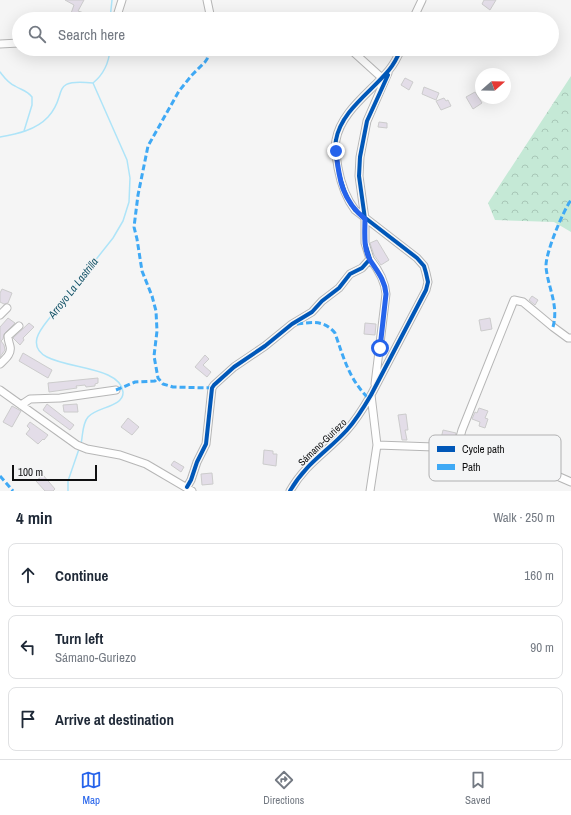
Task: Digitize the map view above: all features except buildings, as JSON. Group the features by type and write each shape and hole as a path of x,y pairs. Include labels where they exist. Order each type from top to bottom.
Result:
{"street":[{"path":"118,12 122,0"},
{"path":"207,0 210,12"},
{"path":"416,12 422,0"},
{"path":"0,44 12,43"},
{"path":"358,56 382,78"},
{"name":"Sámano-Guriezo","path":"290,491 305,469 347,430 371,395 422,299 428,282 424,266 417,258 355,210 344,193 337,161 336,141 339,130 344,121 354,106 391,67 397,56"},
{"path":"375,387 386,286 381,275 370,259 365,243 365,219 359,176 362,142 367,121 391,67"},
{"path":"0,390 77,445 87,449 120,455 146,464 189,489 197,462 206,444 212,388 214,385 234,367 265,346 292,324 312,312 322,301 339,288 350,274 362,268 370,259"},
{"path":"461,435 514,300 523,302 553,327 568,338 571,338"},
{"path":"0,315 7,308"},
{"path":"0,364 10,353 11,347 8,341 8,336 19,326"},
{"path":"21,405 30,399 60,398 116,390"},
{"path":"370,491 377,445 371,395"},
{"path":"377,445 429,447"},
{"path":"561,478 571,482"}],"green space":[{"path":"571,76 571,232 554,222 495,220 488,203"}],"waterway":[{"name":"Arroyo La Lastrilla","path":"111,12 112,0"},
{"name":"Arroyo La Lastrilla","path":"93,83 105,68 109,56"},
{"path":"0,72 6,80 26,91 32,97 32,105 24,131"},
{"path":"0,137 26,131 38,125 48,117 58,102 62,90 70,83 93,83"},
{"name":"Arroyo La Lastrilla","path":"81,444 84,426 88,417 97,411 119,401 123,392 118,382 107,375 46,357 38,349 37,338 45,324 113,238 123,221 129,202 130,178 127,160 93,83"},
{"name":"Arroyo La Lastrilla","path":"68,491 68,481 79,449"}],"marked path":[{"path":"208,56 205,62 179,91 148,146 138,195 134,227 142,271 156,311 157,331 154,356 158,378 163,384 173,387 212,388"},
{"path":"553,327 555,311 547,275 546,261 555,233 571,200"},
{"path":"297,324 318,323 327,326 335,333 344,360 352,376 369,399"},
{"path":"116,390 135,382 155,381 158,378"},
{"path":"0,476 13,491"}],"cycle path":[{"path":"290,491 302,473 347,430 360,413 426,290 428,282 424,266 417,258 355,210 342,185 335,150 335,143 339,130 350,111 389,70 398,56"},
{"path":"187,487 206,444 212,388 214,385 234,367 265,346 292,324 312,312 322,301 339,288 350,274 362,268 370,259 365,243 365,219 359,176 360,157 367,121 388,75"}],"route":[{"path":"336,151 344,193 355,210 365,219 365,243 367,252 386,286 380,348"}]}
